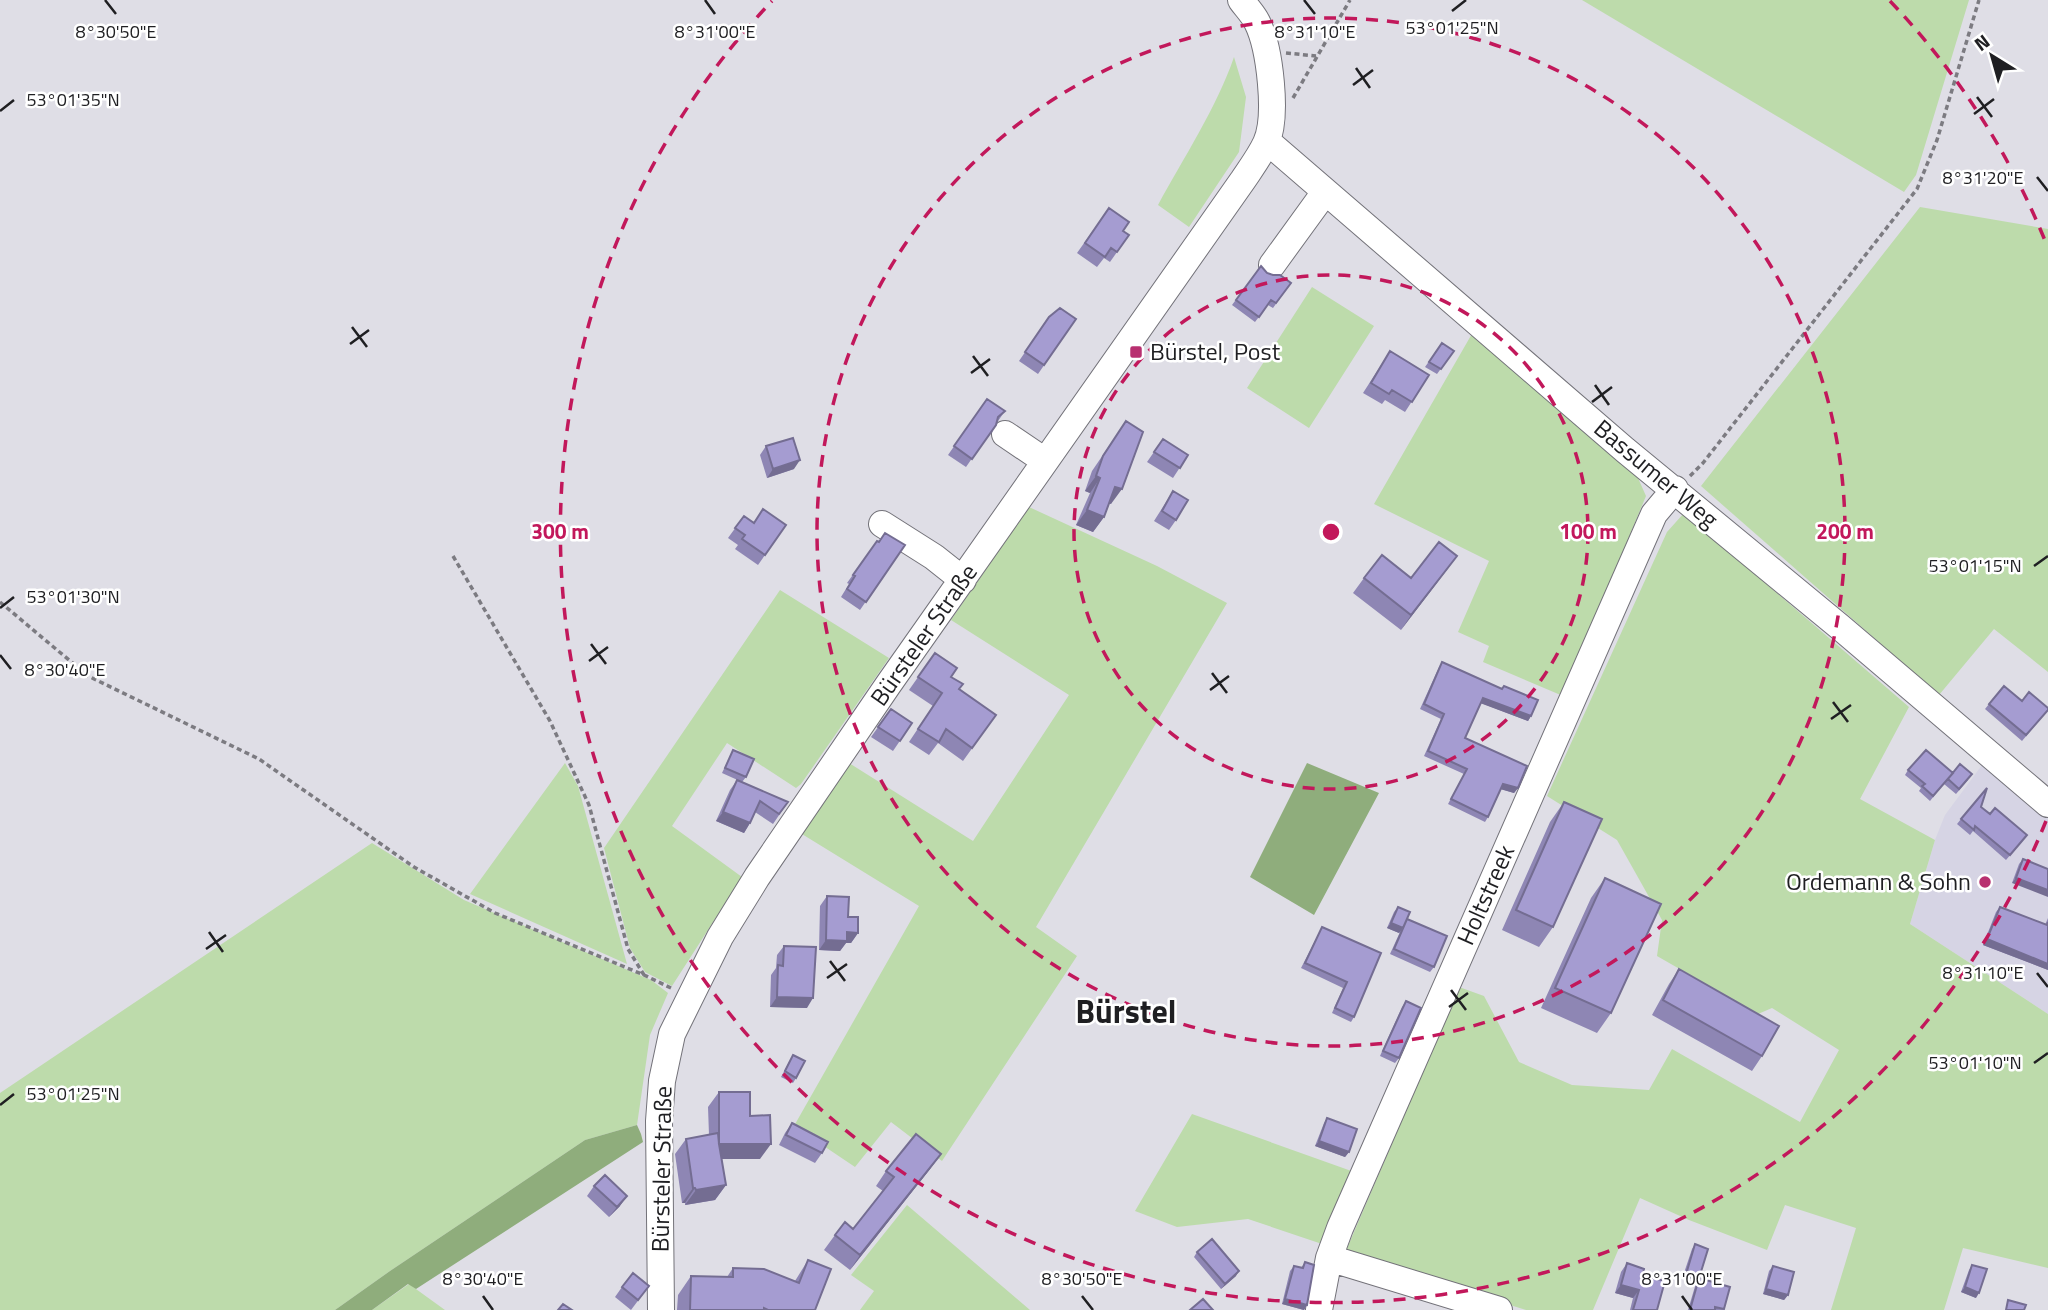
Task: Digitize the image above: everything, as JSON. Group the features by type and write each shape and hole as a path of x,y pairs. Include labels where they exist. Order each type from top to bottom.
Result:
{"street":[{"name":"Bürsteler Straße","path":"661,1310 659,1121 662,1081 673,1034 689,997 720,937 752,884 888,685 1243,180 1267,141 1272,107 1271,74 1263,38 1256,21 1241,0"},
{"name":"Bassumer Weg","path":"1267,141 1625,450 1840,627 2048,804"},
{"path":"1272,265 1325,192"},
{"path":"1005,434 1045,461"},
{"name":"Holtstreek","path":"1319,1310 1329,1258 1340,1228 1654,514 1675,489"},
{"path":"882,524 934,557 963,580"},
{"path":"1329,1258 1499,1310"}],"path":[{"path":"1287,107 1350,0"},
{"path":"1675,489 1703,463 1917,189 1937,140 1979,0"},
{"path":"1267,55 1283,52 1317,56"},
{"path":"453,556 551,720 589,805 628,949 644,975"},
{"path":"0,602 88,676 259,758 414,867 495,913 644,975 689,997"}],"shaded area":[{"name":"Ordemann & Sohn","path":"1985,761 2048,812 2048,1014 1910,924 1945,815"}],"green space":[{"path":"1582,0 1969,0 1916,175 1904,192"},
{"path":"1234,57 1246,97 1239,152 1189,227 1158,205 1209,114"},
{"path":"1920,207 2048,229 2048,672 1994,629 1939,695 1701,486"},
{"path":"1312,287 1374,326 1309,428 1247,388"},
{"path":"1473,332 1638,478 1646,496 1563,696 1483,662 1489,646 1458,632 1489,561 1374,504"},
{"path":"1029,507 1157,566 1227,603 1036,927 1077,956 942,1161 891,1122 855,1167 794,1126 919,906 797,831 849,763 973,841 1069,695 951,620"},
{"path":"1684,513 1909,707 1860,799 1935,840 1910,924 2048,1014 2048,1268 1963,1248 1944,1310 1831,1310 1856,1228 1785,1205 1767,1250 1640,1198 1593,1310 1526,1310 1345,1253 1459,987 1484,996 1519,1062 1572,1085 1649,1090 1672,1049 1800,1122 1839,1050 1772,1008 1758,1014 1657,956 1662,920 1617,840 1547,796 1667,532"},
{"path":"780,590 889,658 796,788 727,743 672,826 742,877 672,986 645,972 630,948 604,848"},
{"path":"565,763 578,786 627,964 470,894"},
{"path":"1307,763 1379,793 1314,915 1250,877"},
{"path":"372,843 464,900 651,980 668,993 650,1035 637,1125 585,1140 335,1310 0,1310 0,1093"},
{"path":"1192,1114 1357,1173 1325,1245 1248,1219 1177,1227 1135,1211"},
{"path":"637,1125 643,1142 416,1289 408,1284 372,1310 335,1310 585,1140"},
{"path":"907,1205 1030,1310 860,1310 874,1291 851,1275"},
{"path":"409,1284 445,1310 372,1310"}],"building":[{"path":"1109,208 1129,222 1123,231 1129,235 1117,252 1111,248 1105,257 1085,243"},
{"path":"1261,266 1267,273 1280,275 1291,283 1276,303 1271,300 1259,317 1236,300"},
{"path":"1060,308 1076,319 1044,365 1025,352 1049,317"},
{"path":"1442,343 1454,351 1441,369 1429,362"},
{"path":"1390,351 1429,375 1412,402 1392,390 1389,394 1371,383"},
{"path":"987,399 1005,411 998,417 996,425 972,459 954,446"},
{"path":"1126,421 1143,432 1122,489 1115,487 1104,517 1087,510 1100,478 1096,476 1103,456"},
{"path":"793,438 800,460 773,469 766,446"},
{"path":"1163,439 1188,455 1180,468 1154,452"},
{"path":"1173,491 1188,500 1176,520 1162,511"},
{"path":"763,509 786,525 765,555 742,539 745,535 735,528 744,516 754,523"},
{"path":"885,533 905,545 866,602 847,589 855,576 853,575"},
{"path":"1439,542 1457,556 1411,615 1364,578 1382,555 1411,578"},
{"path":"935,653 957,668 951,677 963,684 959,689 996,715 972,748 946,729 939,742 918,729 942,693 918,677"},
{"path":"1442,662 1502,689 1504,686 1538,700 1531,716 1483,698 1465,738 1527,766 1518,788 1503,784 1488,817 1451,799 1467,769 1428,751 1444,714 1424,704"},
{"path":"2004,686 2022,701 2029,692 2048,708 2026,735 1989,704"},
{"path":"891,709 912,723 900,741 878,727"},
{"path":"733,750 754,759 746,777 725,768"},
{"path":"1926,750 1953,773 1933,796 1922,786 1925,784 1908,770"},
{"path":"1960,764 1972,774 1959,789 1948,779"},
{"path":"737,780 788,802 779,814 760,801 750,823 723,812"},
{"path":"1987,788 1981,807 1990,814 1995,808 2027,835 2010,855 1975,826 1974,830 1961,819"},
{"path":"1564,802 1602,819 1553,927 1516,910"},
{"path":"2023,859 2048,869 2048,890 2016,878"},
{"path":"1605,878 1661,904 1611,1013 1555,988"},
{"path":"827,896 849,897 848,917 858,917 858,933 847,932 847,941 826,940"},
{"path":"1398,907 1410,912 1403,928 1391,923"},
{"path":"2000,907 2047,925 2048,922 2048,964 1987,939"},
{"path":"1407,919 1447,936 1434,967 1394,949"},
{"path":"1322,927 1381,953 1354,1017 1335,1008 1347,982 1305,963"},
{"path":"784,946 816,947 813,998 777,997 778,965 783,966"},
{"path":"1679,969 1779,1026 1762,1056 1663,1000"},
{"path":"1406,1001 1421,1008 1399,1058 1383,1051"},
{"path":"793,1055 805,1061 796,1078 785,1071"},
{"path":"719,1092 750,1092 750,1116 770,1115 771,1144 719,1144"},
{"path":"1327,1118 1357,1129 1349,1152 1319,1141"},
{"path":"792,1123 828,1142 822,1153 786,1135"},
{"path":"718,1133 726,1185 696,1190 693,1188 686,1139"},
{"path":"916,1134 941,1154 860,1255 835,1235 845,1222 853,1229 894,1177 886,1171"},
{"path":"605,1175 627,1196 617,1207 594,1186"},
{"path":"1212,1239 1239,1271 1225,1284 1197,1252"},
{"path":"1695,1244 1708,1249 1700,1275 1687,1271"},
{"path":"808,1260 831,1269 815,1310 690,1310 691,1276 733,1277 733,1268 764,1269 799,1283"},
{"path":"1305,1262 1314,1265 1307,1305 1285,1299 1294,1266 1303,1268"},
{"path":"1627,1263 1644,1269 1643,1275 1665,1281 1657,1310 1633,1310 1639,1290 1621,1285"},
{"path":"1972,1265 1987,1269 1979,1293 1965,1287"},
{"path":"1773,1266 1794,1272 1788,1295 1766,1289"},
{"path":"633,1273 649,1286 638,1300 622,1287"},
{"path":"1699,1278 1730,1287 1724,1309 1715,1307 1715,1310 1690,1310"},
{"path":"1203,1299 1213,1310 1190,1310"},
{"path":"2008,1300 2026,1305 2024,1310 2006,1310"},
{"path":"563,1304 572,1310 558,1310"}],"place":[{"name":"Bürstel, Post","path":"1136,352"},
{"name":"Ordemann & Sohn","path":"1985,882"}],"district":[{"name":"Bürstel","path":"1126,1012"}]}
